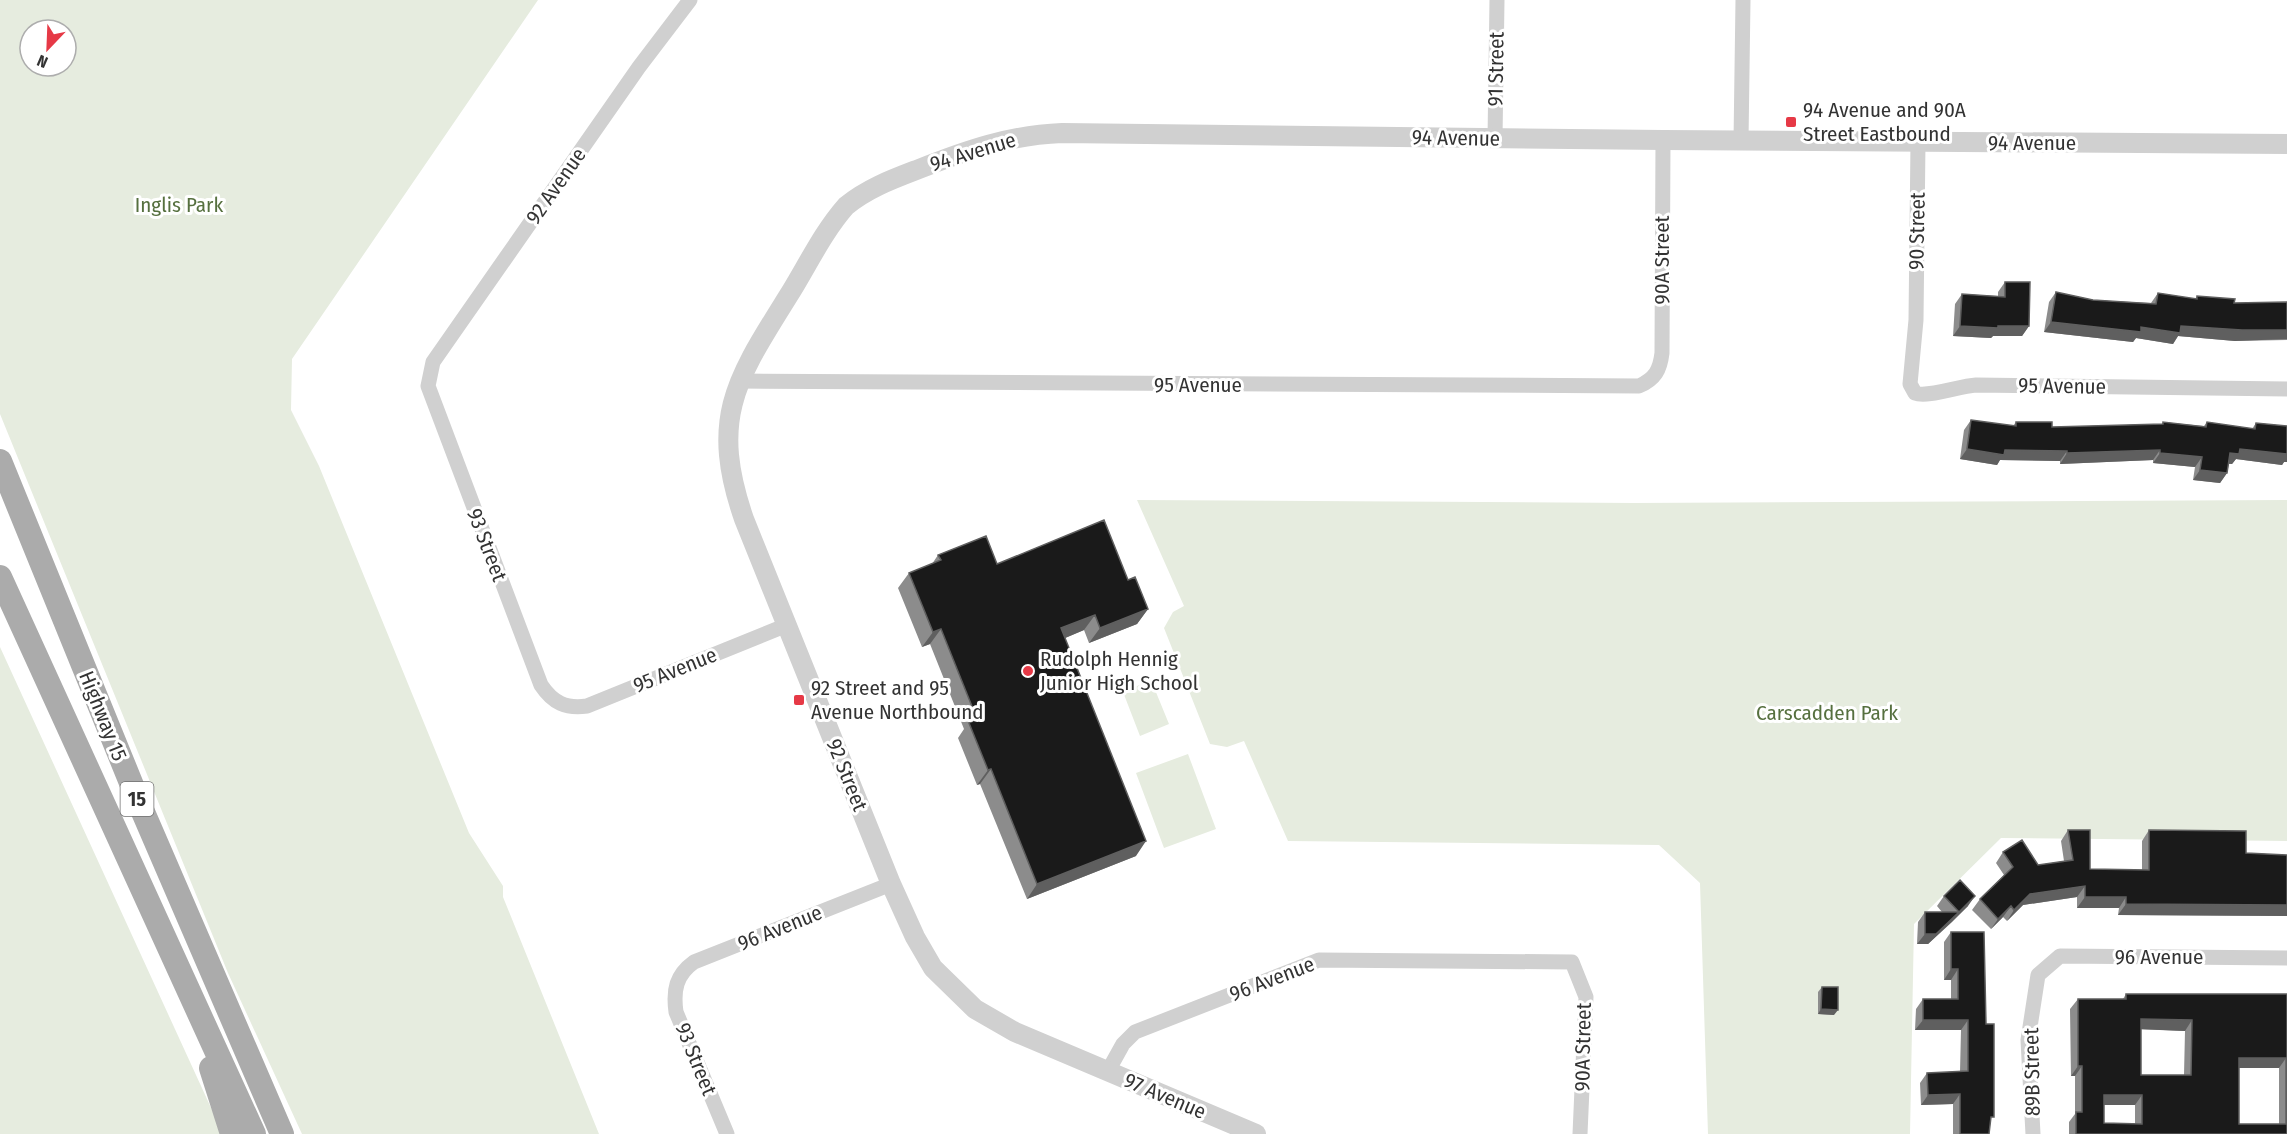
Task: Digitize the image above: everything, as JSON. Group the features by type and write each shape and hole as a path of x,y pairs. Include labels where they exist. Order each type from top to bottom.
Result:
{"main road":[{"name":"Highway 15","path":"0,461 140,805 282,1133"},
{"name":"Highway 15","path":"0,577 186,979 254,1134"},
{"path":"186,979 232,1134"}],"street":[{"name":"92 Avenue","path":"428,376 439,353 639,67 690,0"},
{"name":"91 Street","path":"1495,139 1497,0"},
{"path":"1741,141 1743,0"},
{"name":"94 Avenue","path":"739,381 780,309 846,206 871,188 984,144 1033,134 2287,144"},
{"name":"90A Street","path":"1655,377 1661,364 1662,353 1663,140"},
{"name":"90 Street","path":"1916,320 1918,142"},
{"name":"95 Avenue","path":"1916,320 1910,384 1915,393 1922,396 1961,386 1976,385 2287,389"},
{"name":"93 Street","path":"428,376 431,399 541,685 555,701 563,706"},
{"name":"95 Avenue","path":"739,381 1630,388 1655,377"},
{"name":"92 Street","path":"739,381 729,427 730,475 744,519 891,884 922,952 933,968 958,995 996,1023 1107,1071"},
{"name":"95 Avenue","path":"563,706 587,706 787,625"},
{"name":"96 Avenue","path":"676,981 694,962 891,884"},
{"name":"96 Avenue","path":"2038,975 2060,957 2287,958"},
{"name":"96 Avenue","path":"1107,1071 1123,1044 1136,1032 1319,960 1572,962"},
{"name":"90A Street","path":"1572,962 1586,997 1580,1134"},
{"name":"89B Street","path":"2033,1134 2028,1040 2038,975"},
{"name":"93 Street","path":"676,981 676,1012 727,1134"},
{"name":"97 Avenue","path":"1107,1071 1256,1134"}],"green space":[{"name":"Inglis Park","path":"0,0 538,0 292,359 291,410 319,466 469,833 503,886 503,897 599,1134 302,1134 228,973 0,414"},
{"name":"Carscadden Park","path":"1137,500 1634,503 2287,500 2287,841 2001,838 1914,924 1910,1134 1708,1134 1700,883 1659,845 1288,841 1244,741 1227,747 1210,744 1164,628 1173,612 1184,606"},
{"path":"0,647 223,1134 0,1134"},
{"path":"1151,680 1169,724 1140,736 1123,692"},
{"path":"1188,754 1216,829 1164,848 1136,773"}],"building":[{"path":"2005,282 2030,282 2029,326 1998,326 1998,328 1960,326 1962,294 2005,297"},
{"path":"2056,292 2093,300 2156,304 2158,293 2197,299 2197,296 2235,299 2234,303 2287,302 2287,330 2181,326 2180,333 2141,327 2141,332 2051,322"},
{"path":"1971,420 2016,426 2016,422 2052,422 2052,427 2163,424 2163,422 2206,427 2207,422 2255,429 2256,423 2287,426 2287,454 2240,449 2239,454 2230,453 2227,473 2200,470 2202,457 2160,453 2160,450 2067,453 2067,451 2005,450 2004,455 1967,449"},
{"name":"Rudolph Hennig Junior High School","path":"1104,520 1128,580 1135,577 1148,609 1100,628 1095,615 1061,628 1146,841 1037,884 991,769 988,770 969,723 977,719 941,629 933,632 909,573 941,560 938,555 986,536 997,564"},
{"path":"2068,830 2090,830 2090,869 2149,870 2149,830 2246,831 2246,853 2287,855 2287,905 2126,904 2126,897 2085,897 2085,886 2030,894 2014,910 2011,906 1998,919 1980,899 2013,867 2003,852 2022,840 2038,865 2073,860"},
{"path":"1960,880 1975,896 1959,912 1944,896"},
{"path":"1925,912 1959,912 1936,934 1925,934"},
{"path":"1951,932 1984,932 1986,1024 1994,1024 1994,1117 1991,1117 1989,1134 1960,1134 1960,1094 1928,1095 1927,1073 1968,1071 1968,1020 1923,1020 1923,999 1958,999 1958,969 1951,969"},
{"path":"1822,987 1838,987 1838,1010 1821,1009"},
{"path":"2126,994 2287,994 2287,1134 2076,1134 2076,1112 2082,1112 2082,1066 2078,1066 2078,999 2126,999","holes":["2141,1019 2192,1020 2191,1075 2141,1075","2239,1058 2286,1058 2286,1124 2239,1124","2104,1095 2142,1095 2142,1124 2104,1123"]}],"place":[{"name":"94 Avenue and 90A Street Eastbound","path":"1791,122"},
{"name":"Rudolph Hennig Junior High School","path":"1028,671"},
{"name":"92 Street and 95 Avenue Northbound","path":"799,700"}]}
